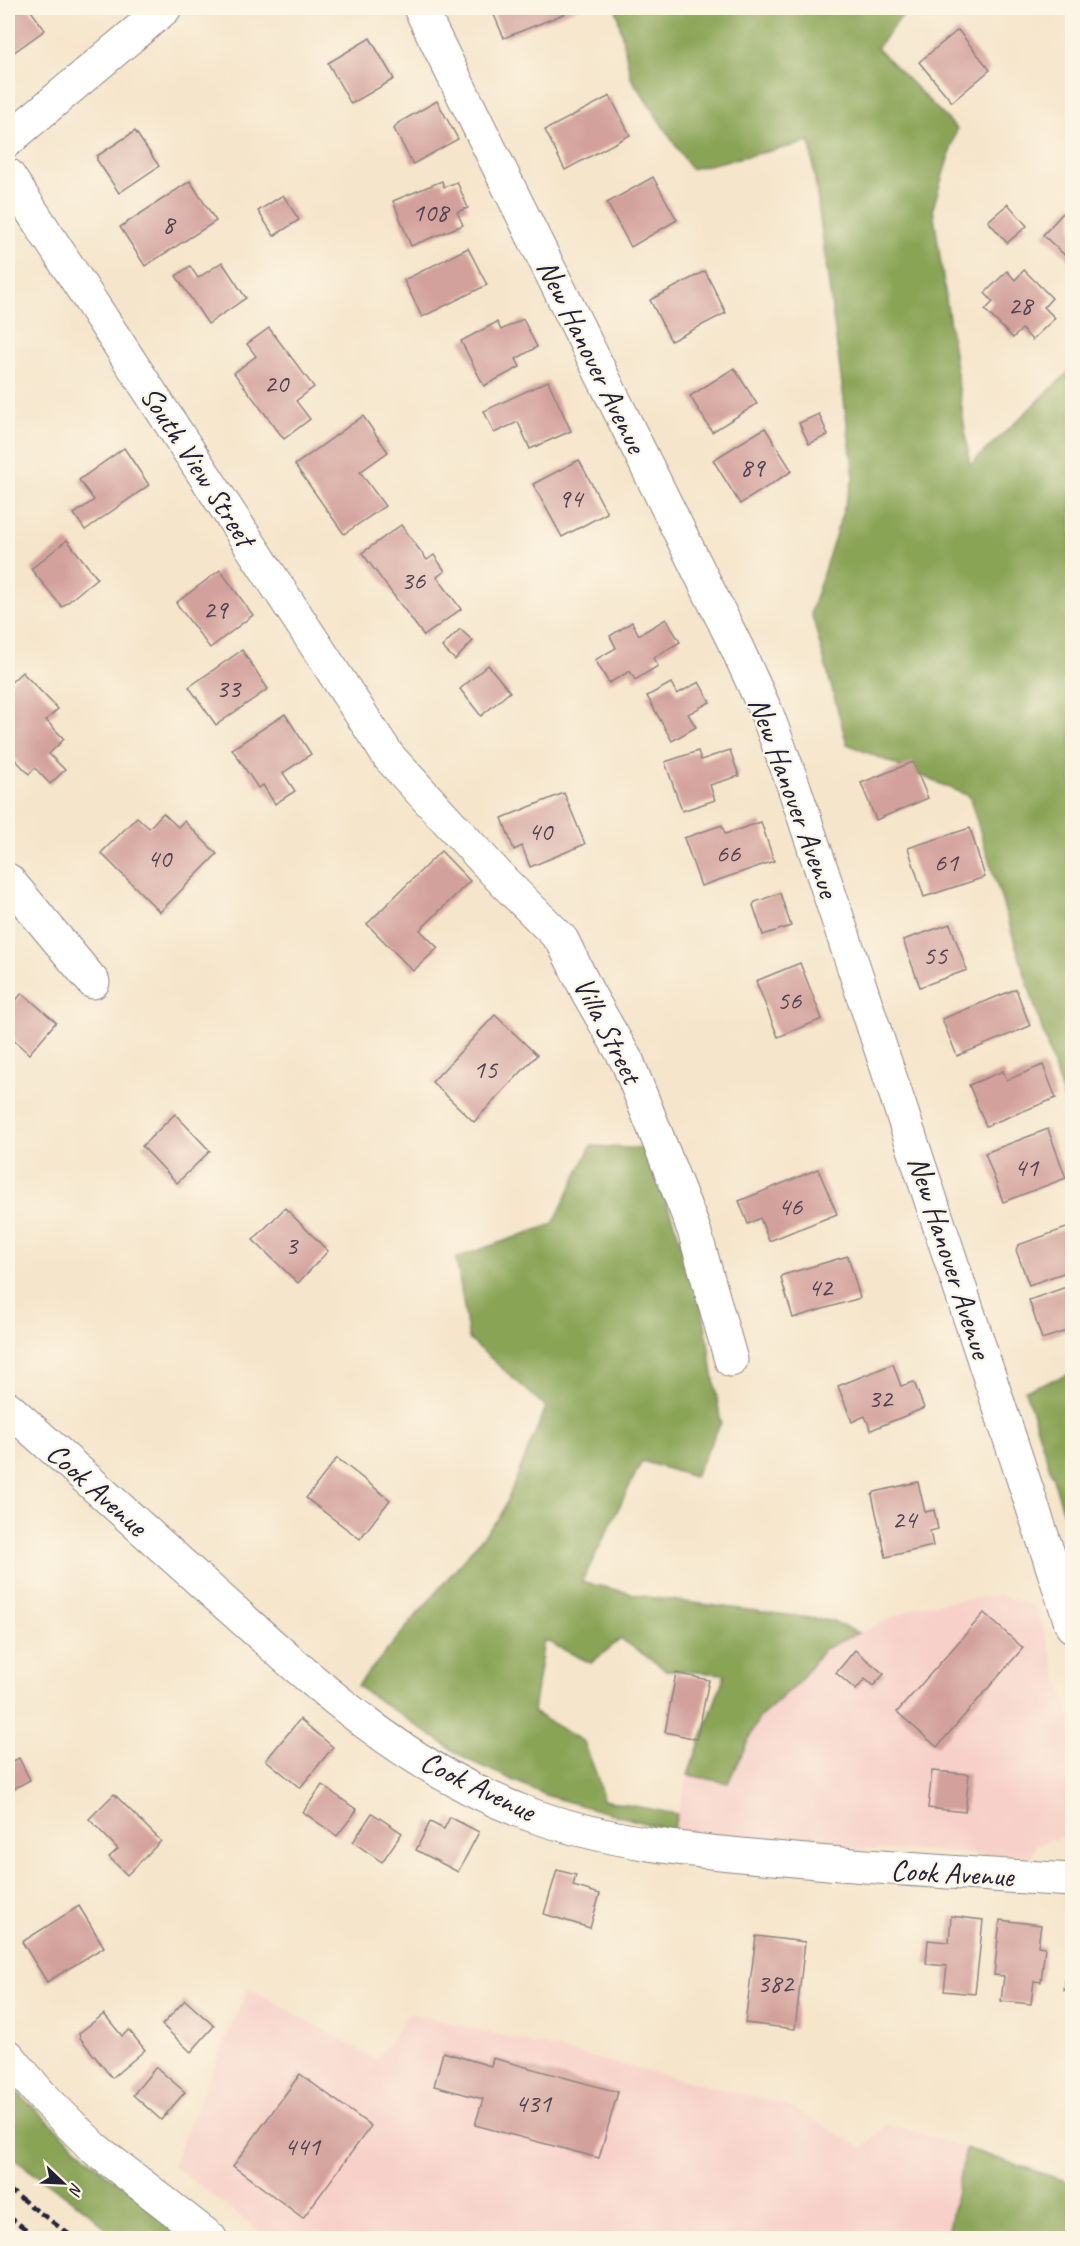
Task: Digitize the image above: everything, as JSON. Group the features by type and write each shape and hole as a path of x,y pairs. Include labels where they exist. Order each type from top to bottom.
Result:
{"main road":[{"path":"8,140 165,8"},
{"name":"New Hanover Avenue","path":"420,8 721,616 767,714 794,787 1072,1626"},
{"name":"South View Street","path":"8,175 389,757"},
{"name":"Villa Street","path":"389,757 504,882 562,940 572,957 588,993 628,1063 694,1230 731,1360"},
{"path":"8,880 93,982"},
{"name":"Cook Avenue","path":"8,1408 315,1685 379,1734 446,1776 523,1811 597,1835 693,1851 881,1868 1072,1880"},
{"path":"8,2056 41,2095 94,2148 210,2238"}],"shaded area":[{"path":"1000,1595 1036,1607 1072,1720 1072,1834 1036,1845 1032,1856 670,1841 688,1775 728,1783 759,1718 798,1683 824,1649 919,1606"},
{"path":"248,1987 377,2060 409,2013 787,2105 863,2148 888,2124 966,2148 947,2238 268,2238 172,2165"}],"green space":[{"path":"616,8 908,8 877,48 957,129 933,208 970,465 1071,370 1072,1125 969,796 847,744 811,612 854,476 810,142 691,169 631,78"},
{"path":"591,1146 647,1149 700,1294 721,1423 694,1477 642,1461 582,1582 648,1597 833,1621 858,1633 824,1649 798,1683 759,1718 728,1783 688,1775 725,1674 666,1670 621,1639 591,1663 544,1640 533,1712 584,1742 603,1800 677,1814 673,1831 548,1796 468,1760 357,1686 501,1515 546,1407 469,1339 456,1258 553,1224"},
{"path":"1072,1373 1072,1530 1070,1532 1025,1390"},
{"path":"8,2084 105,2173 167,2215 182,2238 114,2238 90,2213 8,2155"},
{"path":"966,2148 1072,2183 1072,2238 947,2238"}],"building":[{"path":"8,8 12,13 20,8 29,8 45,30 10,55 8,52"},
{"path":"491,8 579,8 504,38"},
{"path":"958,30 990,70 952,102 919,62"},
{"path":"370,38 394,79 351,104 328,63"},
{"path":"610,96 630,135 565,170 545,130"},
{"path":"437,101 458,139 413,164 394,129 398,123"},
{"path":"135,131 159,166 119,193 97,160 97,156"},
{"path":"653,177 677,220 631,247 607,203"},
{"path":"190,181 216,221 145,266 120,227"},
{"path":"442,181 444,187 457,182 468,208 457,212 463,225 411,246 393,201"},
{"path":"283,195 299,220 274,236 258,211"},
{"path":"1072,203 1072,259 1071,261 1043,235"},
{"path":"1008,204 1027,226 1007,243 988,221"},
{"path":"468,248 487,285 422,317 404,280"},
{"path":"222,262 246,298 208,324 176,276 190,266 198,278"},
{"path":"1024,270 1052,298 1044,307 1055,318 1032,340 1022,329 1013,338 985,310 993,302 985,293 1007,271 1015,280"},
{"path":"705,271 726,313 671,341 650,300"},
{"path":"523,319 537,347 516,359 520,367 484,386 461,341 497,322 501,330"},
{"path":"269,328 314,387 296,401 310,419 284,439 234,373 256,356 247,344"},
{"path":"734,368 757,404 712,432 690,396"},
{"path":"548,381 571,431 530,449 518,422 494,433 484,411"},
{"path":"819,414 828,435 809,444 799,423"},
{"path":"363,416 388,452 360,472 385,506 344,534 295,465"},
{"path":"765,428 792,471 740,504 713,460"},
{"path":"124,448 149,485 85,530 74,514 94,500 79,480"},
{"path":"579,460 607,513 562,537 533,484"},
{"path":"401,525 427,560 434,555 445,571 437,577 461,609 424,636 362,553"},
{"path":"67,540 97,578 62,607 31,569"},
{"path":"220,570 253,615 210,648 176,603"},
{"path":"666,619 680,642 653,658 658,666 635,680 630,671 609,683 595,660 616,648 610,636 632,622 639,635"},
{"path":"460,629 473,641 455,660 442,647"},
{"path":"242,650 268,689 216,725 189,687"},
{"path":"488,665 510,692 481,716 460,689"},
{"path":"22,672 58,709 46,720 64,739 49,754 65,770 50,784 35,768 29,774 8,752 8,727 14,720 8,713 8,685"},
{"path":"699,682 710,702 688,714 696,727 672,741 647,696 671,683 677,694"},
{"path":"285,714 311,754 283,773 295,791 275,804 263,785 258,788 232,749"},
{"path":"730,750 739,776 710,785 715,800 682,811 665,762 698,751 701,760"},
{"path":"913,762 928,798 876,820 861,783"},
{"path":"564,793 585,844 530,867 522,846 514,850 502,818"},
{"path":"163,813 178,827 184,821 217,854 160,912 101,853 137,817 149,828"},
{"path":"761,822 774,861 701,886 684,838 722,825 725,834"},
{"path":"970,828 985,877 924,897 908,848"},
{"path":"441,851 470,881 420,930 438,948 413,971 367,924"},
{"path":"780,893 791,926 763,935 753,905 755,902"},
{"path":"950,924 967,970 920,987 903,940"},
{"path":"800,963 822,1019 778,1037 756,981"},
{"path":"1016,989 1030,1026 957,1056 942,1019"},
{"path":"22,993 56,1022 29,1054 8,1035 8,1010"},
{"path":"495,1015 537,1055 474,1122 432,1082"},
{"path":"1043,1065 1056,1098 986,1126 969,1085 1003,1071 1007,1080"},
{"path":"175,1114 210,1151 177,1183 142,1146"},
{"path":"1048,1129 1066,1178 1003,1202 985,1153"},
{"path":"818,1169 837,1214 769,1241 760,1218 748,1224 739,1201"},
{"path":"285,1208 328,1251 298,1283 253,1240"},
{"path":"1072,1226 1072,1270 1029,1285 1016,1250 1018,1245"},
{"path":"848,1256 860,1298 793,1318 781,1278 783,1275"},
{"path":"1072,1285 1072,1329 1042,1339 1029,1300"},
{"path":"893,1364 901,1386 914,1382 924,1408 871,1430 865,1416 852,1422 838,1386"},
{"path":"337,1458 390,1500 360,1539 306,1498"},
{"path":"918,1482 925,1512 934,1510 938,1529 930,1531 933,1546 886,1557 872,1495 875,1492"},
{"path":"984,1613 1023,1648 937,1747 897,1712"},
{"path":"855,1650 884,1674 873,1686 865,1679 856,1690 836,1673"},
{"path":"676,1673 709,1680 697,1739 665,1732"},
{"path":"300,1719 333,1747 300,1788 266,1760"},
{"path":"19,1758 30,1780 8,1792 8,1764"},
{"path":"932,1771 969,1774 965,1812 928,1808"},
{"path":"322,1785 357,1810 337,1836 303,1812"},
{"path":"114,1794 161,1841 127,1875 109,1857 118,1849 89,1819"},
{"path":"372,1813 402,1833 382,1862 353,1842"},
{"path":"450,1817 479,1832 458,1872 416,1850 430,1822 444,1829"},
{"path":"557,1870 576,1875 573,1886 600,1894 590,1928 544,1914"},
{"path":"79,1906 104,1947 47,1982 22,1942"},
{"path":"951,1916 983,1920 975,1994 944,1991 947,1966 926,1964 928,1940 949,1942"},
{"path":"1000,1920 1041,1925 1038,1946 1045,1947 1041,1982 1034,1981 1031,2004 1001,2001 1004,1976 994,1975"},
{"path":"756,1936 805,1942 795,2029 745,2023"},
{"path":"1069,1953 1072,1953 1072,1991 1064,1990"},
{"path":"185,2000 214,2026 191,2052 162,2025"},
{"path":"104,2014 122,2036 129,2030 145,2050 112,2078 80,2038 79,2033"},
{"path":"443,2052 491,2066 493,2058 618,2092 599,2158 475,2125 483,2099 434,2086"},
{"path":"156,2067 185,2092 161,2120 133,2095"},
{"path":"300,2074 371,2126 303,2218 233,2166"}],"railway":[{"path":"8,2189 74,2238"},
{"path":"8,2216 38,2238"}]}
